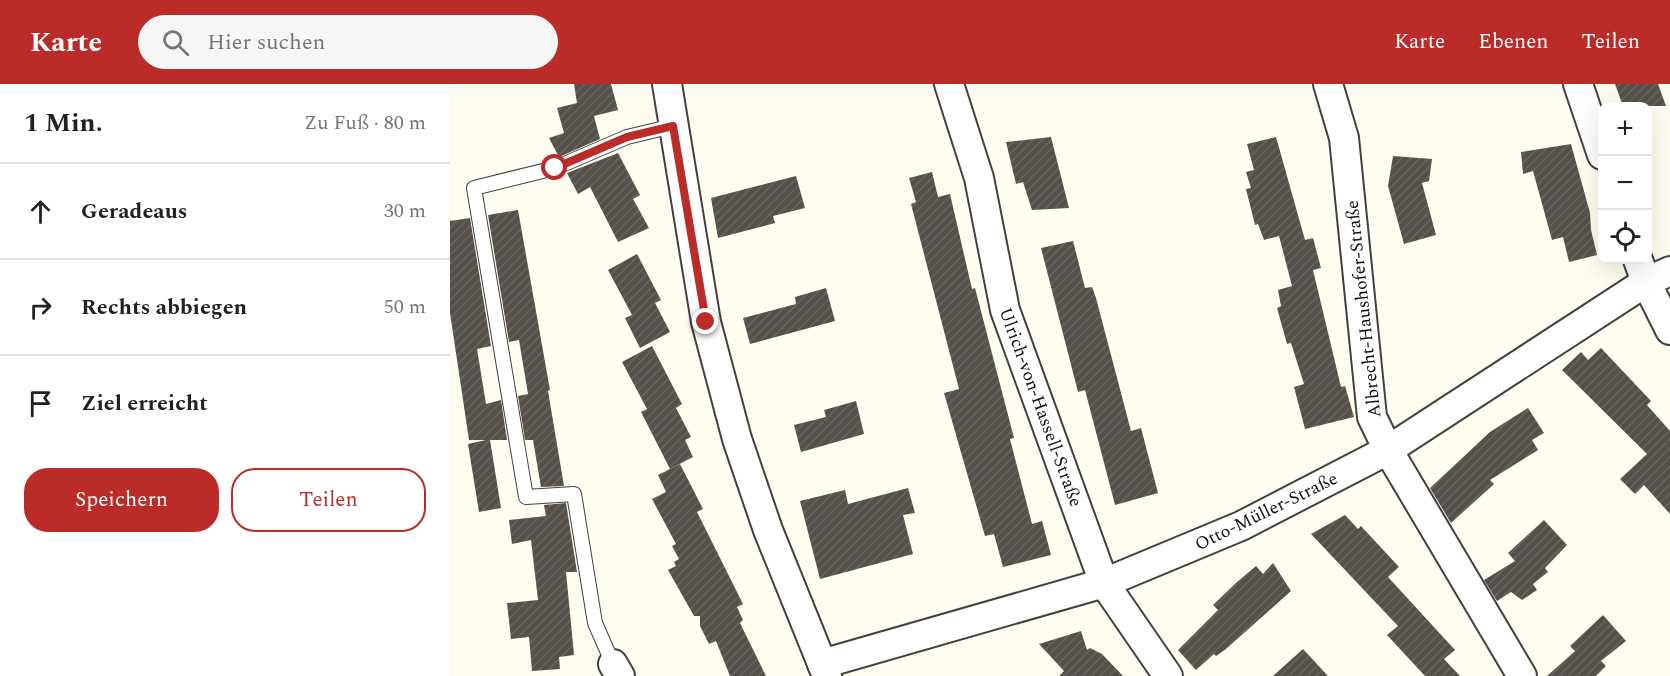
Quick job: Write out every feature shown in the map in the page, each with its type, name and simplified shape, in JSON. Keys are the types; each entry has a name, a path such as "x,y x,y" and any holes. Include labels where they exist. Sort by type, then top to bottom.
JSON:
{"street":[{"path":"667,84 706,322 737,439 768,531 825,670"},
{"name":"Ulrich-von-Hassell-Straße","path":"949,84 979,178 1005,310 1104,583 1168,676"},
{"name":"Albrecht-Haushofer-Straße","path":"1328,84 1344,138 1372,417 1388,450 1522,676"},
{"path":"1578,84 1598,143"},
{"path":"1651,271 1670,330"},
{"name":"Otto-Müller-Straße","path":"825,670 1104,583 1241,526 1388,450 1651,271"}],"lane":[{"path":"617,670 595,623 574,495 526,497 474,188 555,168 627,137 673,126"}],"building":[{"path":"574,84 611,84 618,110 594,116 600,139 559,157 549,138 564,133 557,108 577,103"},
{"path":"1615,84 1658,84 1666,106 1652,106 1652,102 1622,102"},
{"path":"1051,137 1069,208 1032,210 1023,182 1016,184 1006,142"},
{"path":"1276,137 1305,240 1313,238 1321,268 1313,270 1341,387 1345,386 1354,417 1305,429 1294,387 1304,384 1291,343 1287,344 1277,308 1281,306 1278,290 1292,286 1279,236 1264,240 1258,224 1255,225 1246,189 1251,188 1246,172 1254,170 1247,144"},
{"path":"1571,144 1590,213 1591,230 1597,255 1569,262 1563,237 1552,240 1533,171 1523,174 1521,152"},
{"path":"618,153 640,195 633,199 649,228 618,242 590,187 578,194 567,173"},
{"path":"1393,156 1432,159 1429,181 1422,183 1436,235 1404,244 1388,186"},
{"path":"932,172 938,197 950,194 972,289 975,288 1014,438 1010,439 1032,524 1042,521 1051,555 1003,567 994,534 985,536 944,393 959,389 911,204 916,202 909,178"},
{"path":"796,176 805,208 773,216 775,223 718,238 711,198"},
{"path":"518,210 550,390 548,391 564,486 541,487 533,440 525,440 518,396 528,394 519,340 509,342 488,215"},
{"path":"470,218 491,346 477,349 486,404 501,400 507,440 490,440 501,508 479,512 468,444 486,440 469,440 450,313 450,221"},
{"path":"1073,241 1085,288 1092,287 1096,298 1131,431 1141,428 1158,493 1115,505 1085,390 1078,392 1041,248"},
{"path":"637,254 661,300 655,303 670,332 640,348 625,318 632,315 608,270"},
{"path":"826,288 835,321 750,344 743,318 796,304 795,297"},
{"path":"652,346 682,404 676,408 691,437 685,440 693,457 670,469 641,412 647,409 622,362"},
{"path":"1601,348 1651,401 1647,405 1670,431 1670,514 1644,485 1635,494 1620,479 1647,454 1562,370 1581,352 1588,360"},
{"path":"856,401 864,434 801,452 794,425 826,417 824,410"},
{"path":"1528,408 1544,433 1532,440 1538,450 1490,480 1494,484 1451,523 1430,488 1490,432"},
{"path":"680,464 703,509 697,512 743,604 737,607 743,620 740,623 766,676 730,676 716,641 709,644 700,626 700,616 694,616 668,570 676,566 674,562 679,559 672,546 676,544 652,499 666,492 658,475"},
{"path":"908,488 915,513 903,515 913,554 820,579 800,501 845,490 848,504"},
{"path":"566,503 577,572 566,572 574,655 559,657 560,669 532,671 529,637 511,639 507,603 538,600 531,540 512,544 509,520 546,516 544,505"},
{"path":"1345,515 1358,529 1361,526 1399,567 1388,577 1455,650 1444,659 1460,676 1425,676 1387,635 1398,626 1311,534"},
{"path":"1544,520 1567,545 1545,568 1548,572 1533,584 1537,590 1522,600 1511,592 1497,601 1484,580 1515,561 1508,553"},
{"path":"1273,563 1291,591 1226,649 1216,656 1214,654 1196,670 1178,650 1218,610 1213,605 1237,582 1256,566 1263,574"},
{"path":"1603,615 1626,641 1601,661 1606,666 1596,676 1547,676 1575,651 1570,646"},
{"path":"1081,631 1087,650 1090,648 1102,654 1123,676 1059,676 1064,671 1039,644"},
{"path":"1303,649 1328,676 1273,676"}],"route":[{"path":"555,168 627,137 673,126 706,322"}]}
